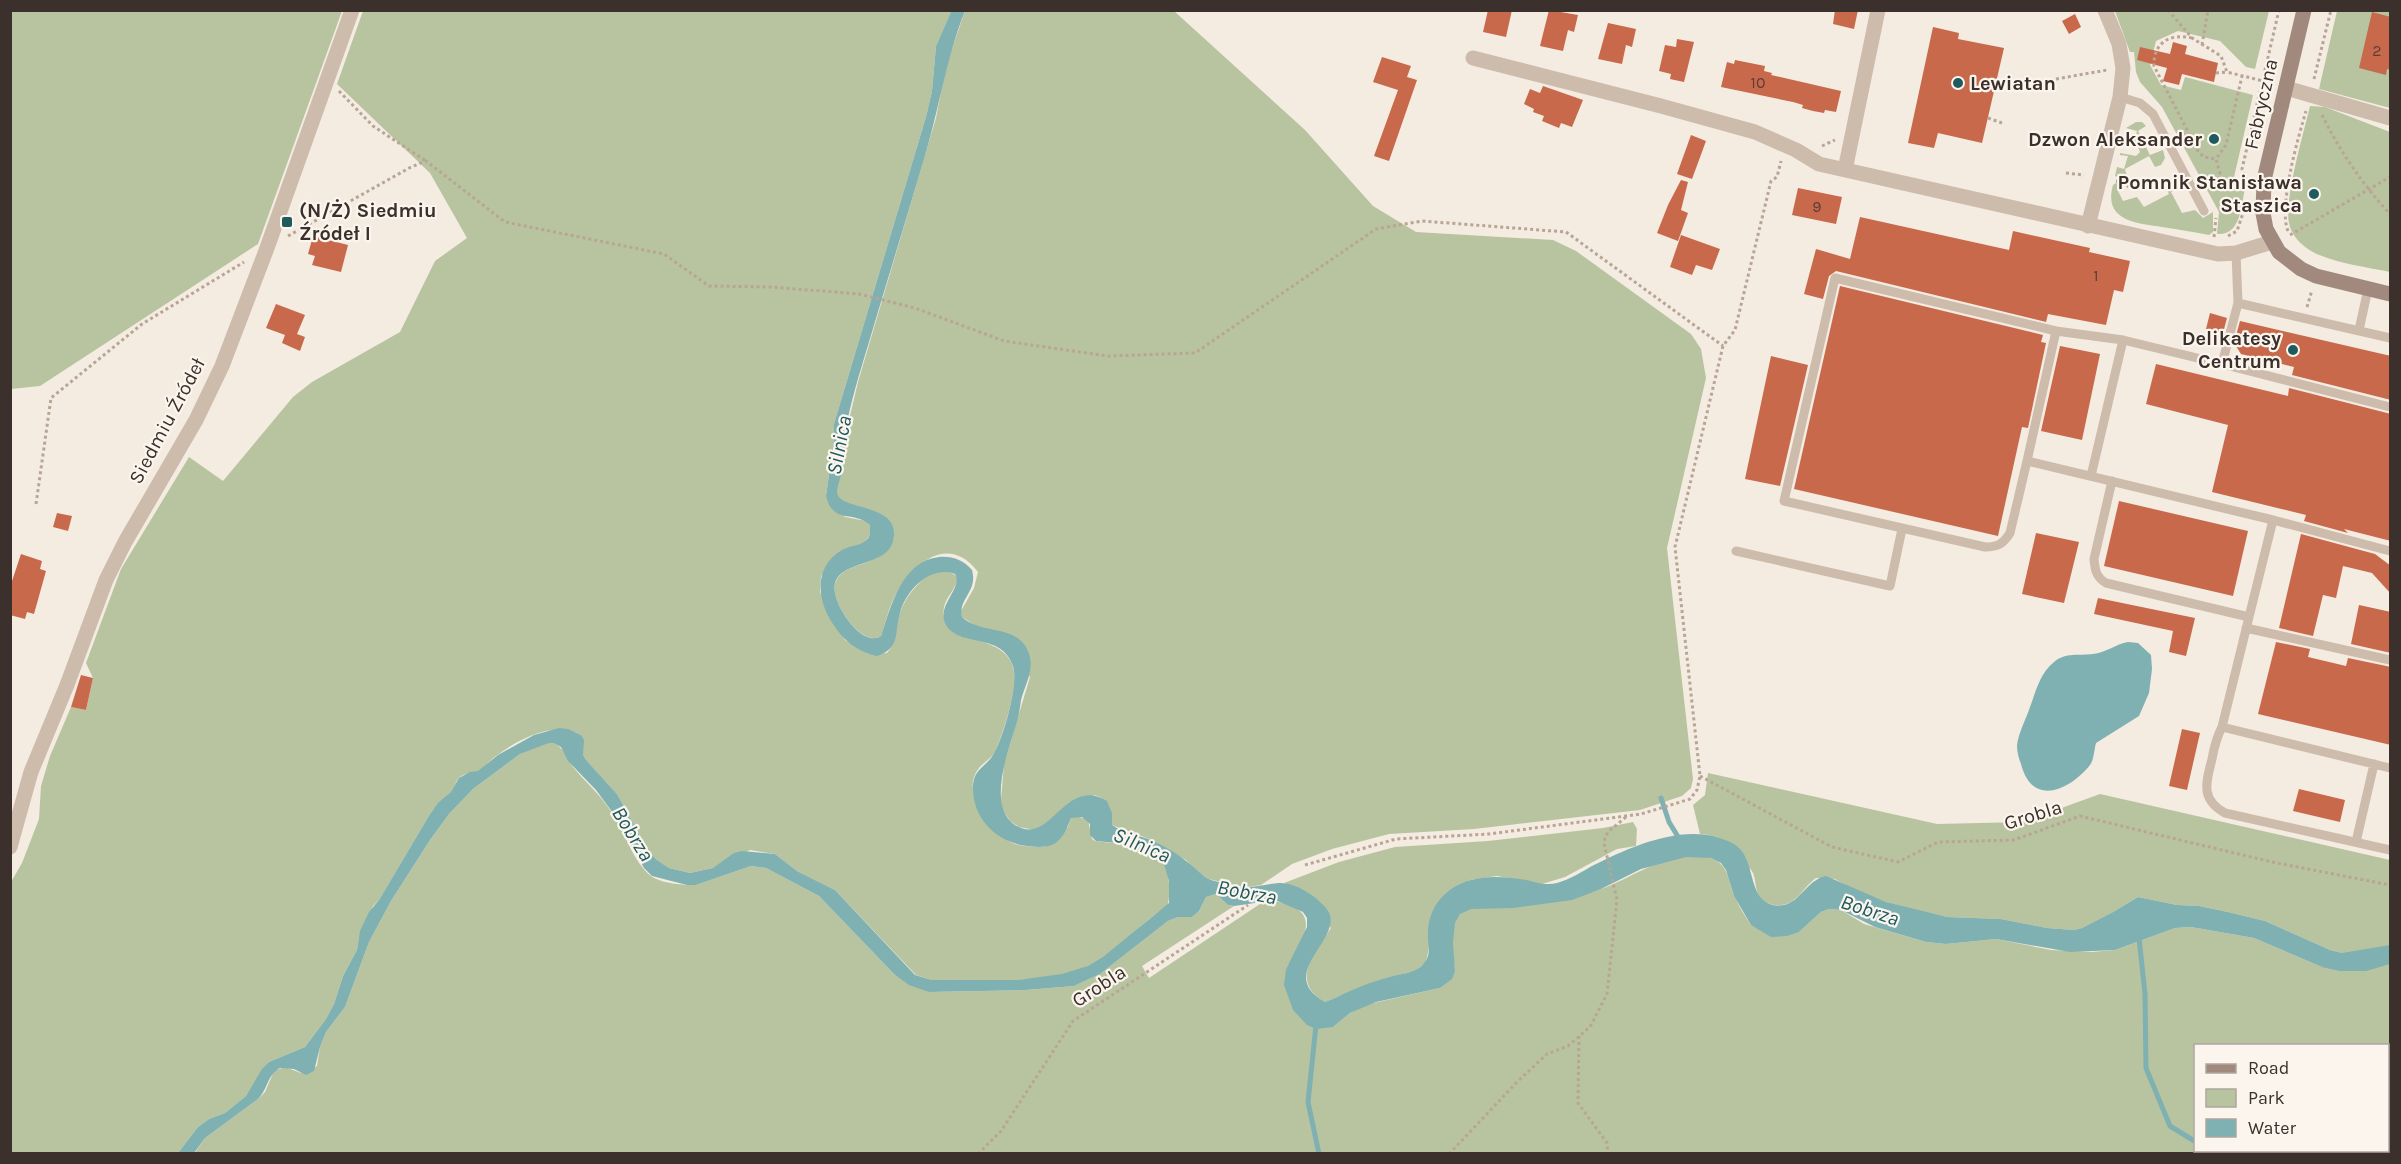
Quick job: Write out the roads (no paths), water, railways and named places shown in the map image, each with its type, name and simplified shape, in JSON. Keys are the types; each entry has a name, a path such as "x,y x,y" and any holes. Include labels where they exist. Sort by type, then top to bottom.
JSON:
{"main road":[{"name":"Fabryczna","path":"2272,242 2266,229 2262,197 2304,10"},
{"path":"2272,242 2288,261 2308,273 2391,294"}],"street":[{"name":"Siedmiu Źródeł","path":"10,847 31,772 67,685 106,580 125,542 196,420 222,366 352,10"},
{"path":"1845,170 1878,10"},
{"path":"2088,226 2120,97 2123,68 2115,31 2105,10"},
{"path":"1473,58 1755,132 1784,144 1819,164 2088,226 2208,252 2236,253 2272,242"},
{"path":"2286,88 2391,117"}],"lane":[{"path":"2120,97 2140,103 2153,114 2204,211"},
{"path":"2222,364 2238,303 2236,253"},
{"path":"2056,331 2010,533 2004,542 1995,547 1985,547 1784,501 1835,278 2056,331 2123,340 2391,407"},
{"path":"2359,330 2368,289"},
{"path":"2238,303 2391,338"},
{"path":"2091,476 2123,340"},
{"path":"2027,461 2391,550"},
{"path":"2112,481 2094,559 2099,579 2106,583 2249,617"},
{"path":"2273,520 2222,727 2217,737 2206,782 2208,795 2217,809 2225,813 2391,850"},
{"path":"1736,551 1890,586 1902,529"},
{"path":"2246,628 2391,660"},
{"path":"2222,727 2391,768"},
{"path":"2356,842 2374,764"}],"water":[{"path":"952,10 965,11 953,47 924,159 852,399 837,492 839,498 846,502 886,517 892,524 894,534 892,545 877,558 840,575 835,583 835,591 837,601 849,622 865,636 873,638 881,636 894,599 907,576 926,560 939,557 953,558 972,570 972,584 963,605 962,617 978,626 1013,635 1026,647 1031,661 1030,674 1002,776 1002,805 1006,816 1015,825 1028,830 1039,827 1068,803 1080,797 1092,796 1107,801 1112,813 1112,825 1165,847 1211,880 1238,887 1285,883 1305,891 1326,908 1331,919 1329,930 1308,967 1306,979 1311,991 1325,1002 1365,985 1410,972 1422,966 1428,956 1428,926 1434,908 1446,893 1462,883 1492,877 1553,884 1571,878 1634,847 1663,838 1693,834 1715,837 1737,846 1745,856 1760,896 1765,902 1773,905 1789,903 1812,883 1826,876 1886,902 1947,917 2001,919 2047,928 2074,930 2082,928 2138,897 2177,905 2199,906 2265,921 2330,950 2342,953 2390,945 2390,964 2366,971 2340,971 2322,967 2254,938 2191,927 2175,928 2115,950 2070,952 1996,939 1946,944 1926,942 1875,927 1841,910 1829,909 1821,912 1799,932 1787,936 1771,937 1751,925 1734,896 1726,870 1721,863 1711,858 1686,857 1641,869 1601,889 1572,900 1513,908 1471,909 1460,914 1455,923 1453,942 1455,971 1452,979 1440,988 1376,1002 1350,1013 1333,1027 1316,1029 1307,1025 1293,1010 1284,985 1286,969 1307,927 1307,918 1303,912 1275,900 1228,905 1216,894 1206,897 1199,911 1192,917 1178,917 1168,921 1100,974 1074,986 1026,990 929,992 909,985 894,974 819,896 766,868 751,866 696,885 687,885 652,876 644,868 613,813 596,790 568,761 561,747 553,743 520,754 473,789 449,814 430,840 391,901 369,942 345,1007 326,1032 314,1071 306,1075 294,1069 280,1068 272,1074 258,1099 205,1138 194,1153 178,1153 198,1127 209,1119 225,1113 246,1096 262,1069 269,1062 305,1047 326,1019 334,1004 343,976 357,950 360,931 369,912 379,900 430,814 438,803 451,792 459,778 470,772 478,771 498,755 534,735 559,728 581,735 584,740 583,755 617,794 649,852 657,860 669,868 690,873 713,868 734,853 742,851 775,854 797,871 835,890 915,975 932,980 1018,980 1062,974 1088,966 1103,957 1169,903 1169,881 1163,861 1128,844 1096,841 1090,835 1090,824 1082,817 1071,818 1065,832 1057,842 1040,847 1016,844 1006,840 989,828 982,819 974,800 975,777 993,755 1001,737 1012,698 1014,674 1008,655 1000,648 961,636 952,632 946,625 944,611 956,585 955,574 937,573 929,576 914,588 903,604 893,644 885,653 877,656 863,652 841,635 828,615 821,595 822,575 826,565 842,550 861,543 870,535 870,525 857,518 834,511 826,496 834,424 926,117 932,91 936,46"},
{"path":"2128,642 2138,643 2151,655 2149,693 2139,716 2096,743 2091,763 2072,782 2052,790 2042,790 2033,786 2026,777 2017,746 2020,732 2045,671 2063,657 2097,653"}],"waterway":[{"path":"1661,798 1669,822 1680,840"},
{"path":"2139,938 2145,994 2146,1068 2170,1126 2194,1141"},
{"path":"1316,1025 1308,1102 1319,1154"}],"place":[{"name":"Lewiatan","path":"1958,83"},
{"name":"Dzwon Aleksander","path":"2214,139"},
{"name":"Pomnik Stanisława Staszica","path":"2314,194"},
{"name":"(N/Ż) Siedmiu Źródeł I","path":"287,222"},
{"name":"Delikatesy Centrum","path":"2293,350"}],"water label":[{"name":"Silnica","path":"839,445"},
{"name":"Bobrza","path":"633,834"},
{"name":"Silnica","path":"1142,845"},
{"name":"Bobrza","path":"1247,892"},
{"name":"Bobrza","path":"1870,910"}]}
